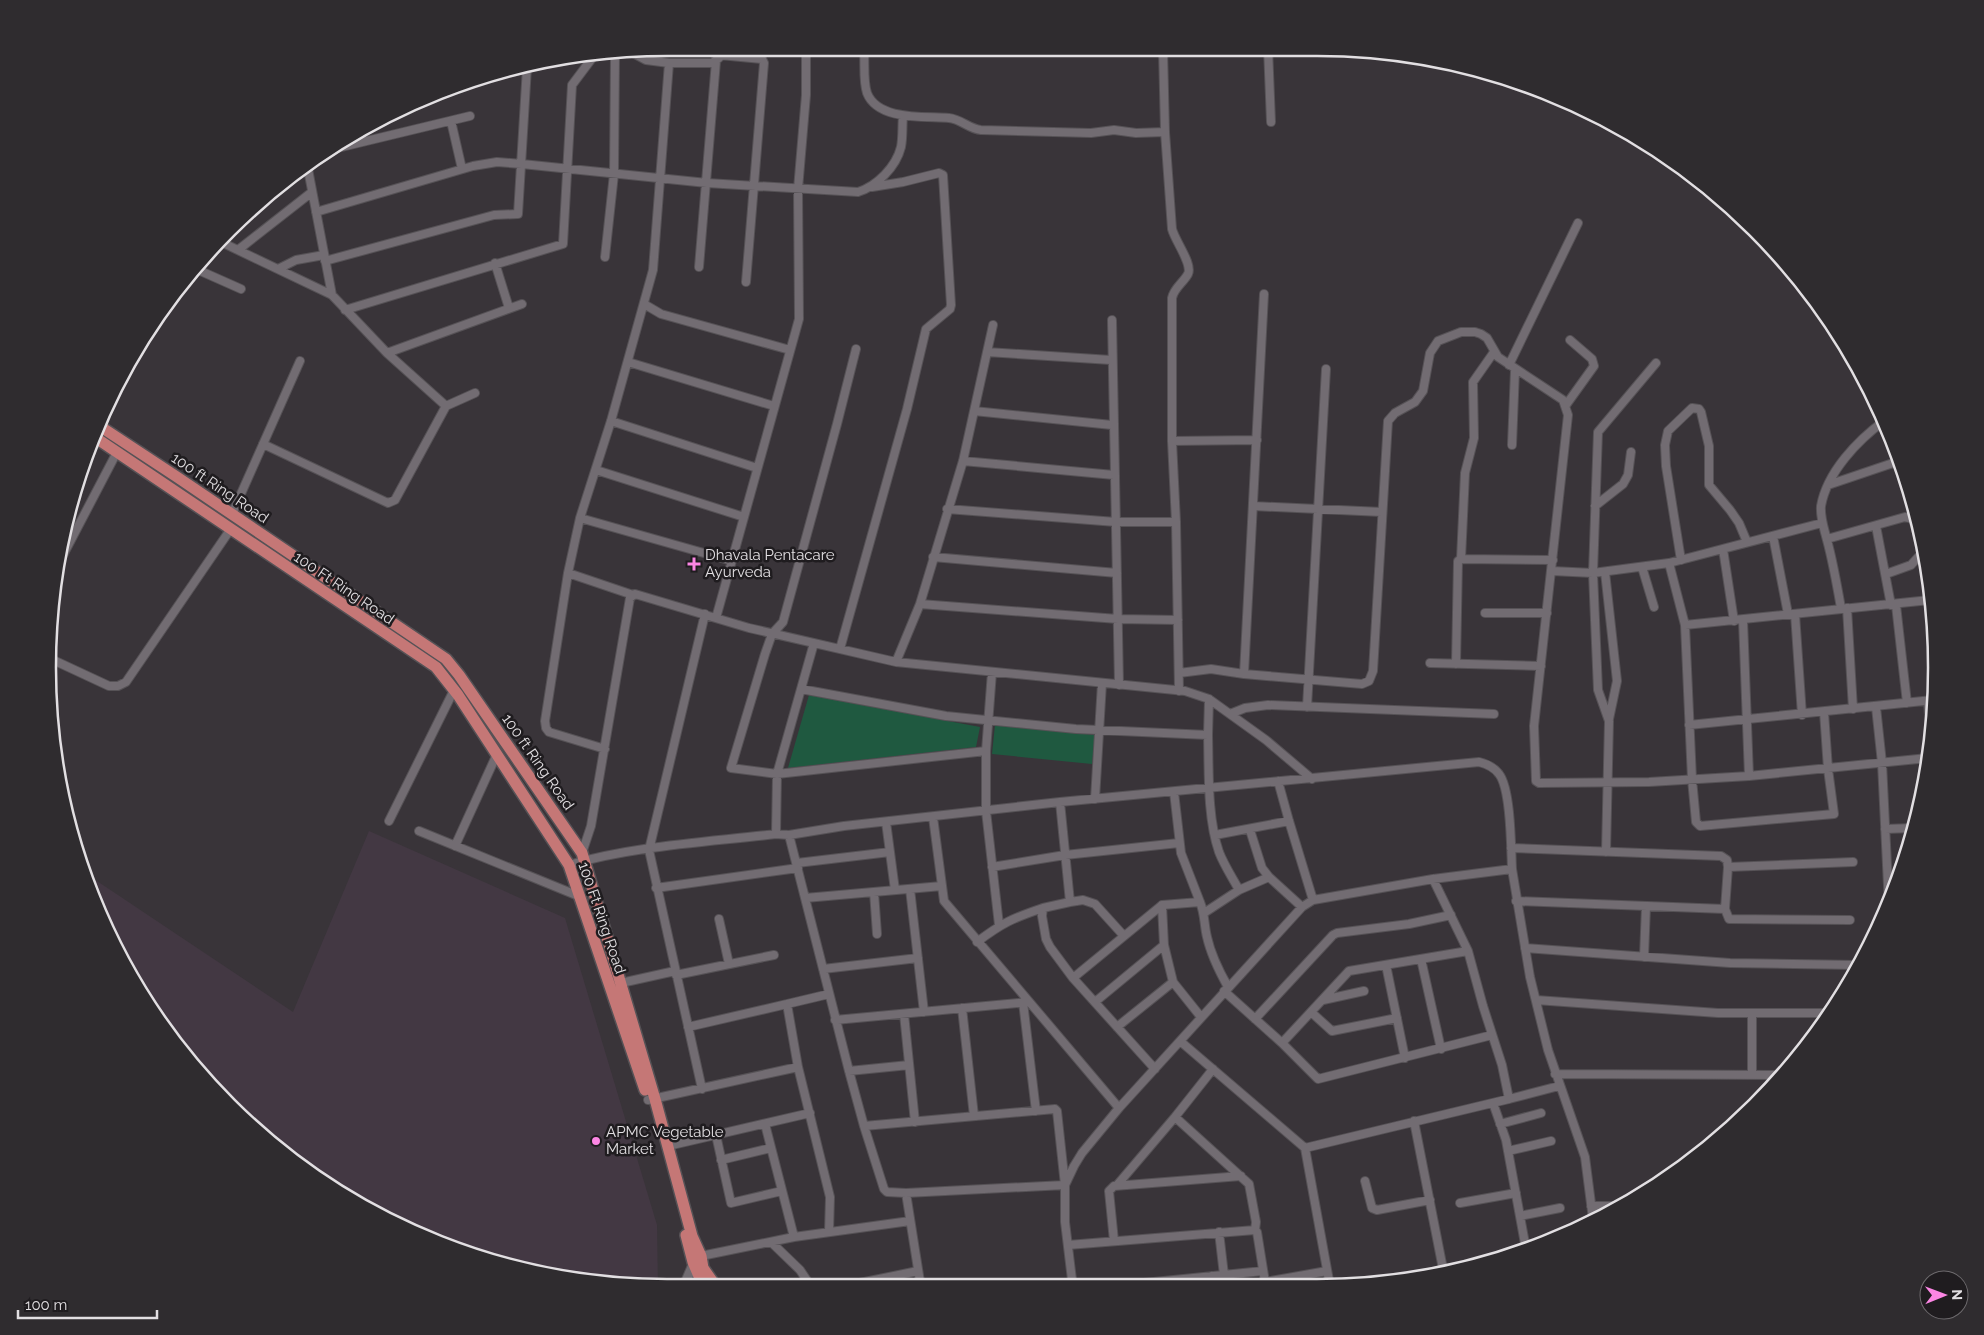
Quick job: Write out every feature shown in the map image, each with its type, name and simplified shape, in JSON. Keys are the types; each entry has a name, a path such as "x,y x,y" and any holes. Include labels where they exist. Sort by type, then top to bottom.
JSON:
{"main road":[{"name":"100 ft Ring Road","path":"105,430 446,659 459,675 583,857 622,983 652,1100 668,1146 697,1259 711,1279"},
{"name":"100 Ft Ring Road","path":"100,441 436,667 454,690 569,865 652,1100 702,1279"}],"street":[{"path":"642,57 646,60 669,63 719,56 762,59 764,63 746,282"},
{"path":"699,267 719,56"},
{"path":"716,618 799,318 798,189 806,94 806,56"},
{"path":"864,56 867,93 871,100 884,110 903,116 954,119 981,130 1091,133 1114,130 1136,133 1165,132"},
{"path":"1163,56 1165,132 1172,229 1189,269 1188,274 1172,294 1172,441 1176,522 1178,691"},
{"path":"1268,56 1271,122"},
{"path":"605,257 614,174 615,59"},
{"path":"345,310 563,244 572,85 590,61"},
{"path":"605,749 549,732 545,725 568,573 580,518 611,421 655,259 669,63"},
{"path":"278,270 296,260 325,258 494,215 518,214 527,73"},
{"path":"352,144 470,116"},
{"path":"872,187 898,157 901,147 903,116"},
{"path":"451,120 462,169"},
{"path":"316,212 462,169 497,162 660,179 851,193 939,173 943,175 951,305 950,309 926,329 907,409 840,649"},
{"path":"309,173 332,295"},
{"path":"238,250 312,192"},
{"path":"1512,445 1512,367 1578,223"},
{"path":"226,244 332,295 387,353 446,406"},
{"path":"496,263 509,308"},
{"path":"202,272 241,290"},
{"path":"1244,674 1264,294"},
{"path":"387,353 522,304"},
{"path":"644,304 661,314 790,350"},
{"path":"1112,320 1112,425 1119,685"},
{"path":"896,662 920,604 947,509 963,461 994,325"},
{"path":"1178,673 1211,669 1309,680 1362,684 1369,681 1372,677 1388,421 1395,413 1415,402 1423,391 1430,353 1438,341 1450,336 1475,332 1487,338 1494,352 1512,367 1563,400 1568,415 1534,726 1536,781 1539,783 1649,782 1749,776 1921,759"},
{"path":"1566,405 1594,366 1592,359 1570,340"},
{"path":"856,349 783,622 772,634 732,768 777,774 986,751"},
{"path":"987,352 1112,360"},
{"path":"1456,664 1458,565 1461,560 1465,473 1474,438 1473,382 1494,352"},
{"path":"232,514 300,361"},
{"path":"628,362 774,406"},
{"path":"1609,721 1598,690 1593,573 1598,432 1656,363"},
{"path":"1307,707 1326,369"},
{"path":"263,444 388,503 395,500 446,406 474,394"},
{"path":"1681,560 1666,466 1666,445 1668,431 1692,408 1699,409 1701,412 1705,429 1710,456 1709,485 1739,523 1748,542"},
{"path":"974,411 1112,425"},
{"path":"611,421 757,468"},
{"path":"1853,709 1844,608 1822,523 1821,506 1828,485 1844,459 1865,435 1877,426"},
{"path":"1172,441 1257,440"},
{"path":"69,545 117,452"},
{"path":"1595,506 1623,484 1628,475 1631,452"},
{"path":"963,461 1114,475"},
{"path":"1828,485 1892,463"},
{"path":"596,470 744,517"},
{"path":"1253,506 1382,512"},
{"path":"947,509 1116,522 1176,522"},
{"path":"1827,539 1905,517 1909,518"},
{"path":"580,518 732,561"},
{"path":"1552,571 1593,573 1669,563 1822,523"},
{"path":"1876,526 1893,605 1907,703"},
{"path":"56,661 109,686 118,686 126,682 230,530"},
{"path":"1773,536 1791,614 1802,715"},
{"path":"1723,549 1734,621"},
{"path":"934,557 1117,573"},
{"path":"1886,574 1904,569 1918,559"},
{"path":"1461,560 1553,560"},
{"path":"1669,563 1685,625 1692,779 1696,822 1700,826 1834,814 1828,769 1824,712"},
{"path":"1642,567 1654,607"},
{"path":"1605,572 1617,682 1609,721 1606,852"},
{"path":"568,573 633,595 637,594 772,634 896,662 1178,691 1209,699 1266,740 1312,779"},
{"path":"583,857 591,826 605,749 630,598 633,595"},
{"path":"1685,625 1924,601"},
{"path":"920,604 1118,619 1178,620"},
{"path":"1485,613 1547,613"},
{"path":"702,1089 649,850 704,614"},
{"path":"1743,620 1749,776"},
{"path":"776,834 777,774 814,643"},
{"path":"1430,663 1541,666"},
{"path":"992,672 986,751 986,811 999,925"},
{"path":"1095,799 1102,683"},
{"path":"801,689 946,716 988,721 1099,730 1208,735"},
{"path":"389,822 454,690"},
{"path":"1209,699 1209,788 1215,835 1220,854 1239,890"},
{"path":"1689,725 1926,701"},
{"path":"1230,714 1259,706 1494,714"},
{"path":"1876,707 1882,763 1885,829 1891,875"},
{"path":"455,846 497,754"},
{"path":"569,865 583,857 776,834 789,835 1060,802 1479,762 1488,764 1499,773 1504,783 1516,901 1525,948 1548,1050 1584,1157 1592,1213"},
{"path":"1278,781 1288,821 1313,900"},
{"path":"1174,792 1181,852 1204,912 1207,936 1214,961 1226,989 1318,1079 1492,1035"},
{"path":"1060,802 1070,902"},
{"path":"933,816 944,901 1026,1002 1119,1108"},
{"path":"1215,835 1250,830 1288,821"},
{"path":"886,822 895,890"},
{"path":"1885,829 1906,828"},
{"path":"1250,830 1262,868 1269,877 1302,907"},
{"path":"419,831 581,897"},
{"path":"789,835 849,1071 884,1190 887,1192 906,1193 1065,1185"},
{"path":"992,867 1065,855 1179,843"},
{"path":"1510,848 1721,856 1727,860 1724,909 1730,919 1850,920"},
{"path":"656,888 890,852"},
{"path":"1728,867 1853,862"},
{"path":"1065,1185 1082,1153 1119,1108 1302,907 1313,900 1433,879 1512,869"},
{"path":"1204,912 1239,890 1269,877"},
{"path":"1433,879 1468,951 1502,1065 1509,1099"},
{"path":"805,898 942,886"},
{"path":"910,889 924,1012"},
{"path":"874,892 877,934"},
{"path":"977,942 999,925 1012,918 1043,908 1083,900 1095,904 1124,936"},
{"path":"1516,901 1724,909"},
{"path":"1073,978 1162,905 1200,902"},
{"path":"1162,905 1164,945 1173,982 1201,1017"},
{"path":"1644,957 1646,906"},
{"path":"1043,908 1042,916 1046,939 1050,947 1073,978 1155,1068"},
{"path":"1255,1019 1333,935 1409,924 1451,915"},
{"path":"719,919 729,964"},
{"path":"1095,1002 1164,945"},
{"path":"1525,948 1730,963 1850,965"},
{"path":"1282,1043 1349,971 1468,951"},
{"path":"622,983 774,955"},
{"path":"823,969 918,958"},
{"path":"1421,959 1441,1049"},
{"path":"1386,965 1405,1058"},
{"path":"1118,1027 1173,982"},
{"path":"1322,1000 1364,992"},
{"path":"688,1027 829,994"},
{"path":"1536,1000 1718,1013 1821,1013"},
{"path":"836,1020 1026,1002"},
{"path":"1026,1002 1036,1111"},
{"path":"788,1004 798,1067 830,1197 829,1232"},
{"path":"962,1008 974,1116"},
{"path":"1311,1012 1332,1032 1397,1018"},
{"path":"904,1014 915,1122"},
{"path":"1752,1014 1752,1075"},
{"path":"1180,1040 1305,1148 1328,1278"},
{"path":"849,1071 909,1065"},
{"path":"652,1100 798,1067"},
{"path":"1114,1241 1109,1191 1118,1184 1213,1069"},
{"path":"1555,1074 1772,1075"},
{"path":"1305,1148 1493,1104 1559,1086"},
{"path":"1493,1104 1506,1140 1525,1242"},
{"path":"864,1126 1055,1109 1057,1111 1065,1185 1072,1279"},
{"path":"668,1146 810,1113"},
{"path":"1500,1124 1541,1113"},
{"path":"1175,1117 1251,1187 1256,1222 1255,1230 1257,1232 1265,1279"},
{"path":"1414,1122 1443,1265"},
{"path":"766,1124 794,1237"},
{"path":"716,1135 731,1203 782,1191"},
{"path":"1508,1151 1551,1141"},
{"path":"721,1160 771,1148"},
{"path":"1118,1184 1241,1176"},
{"path":"1366,1181 1372,1208 1377,1210 1430,1200"},
{"path":"906,1193 919,1279"},
{"path":"1460,1203 1516,1193"},
{"path":"1591,1206 1605,1206"},
{"path":"1520,1216 1560,1208"},
{"path":"687,1279 697,1259 794,1237 910,1220"},
{"path":"1068,1245 1255,1230"},
{"path":"1219,1232 1224,1275"},
{"path":"771,1242 800,1270 806,1279"},
{"path":"879,1279 918,1271"},
{"path":"1197,1279 1263,1271"},
{"path":"1292,1279 1327,1271"}],"shaded area":[{"path":"369,831 565,918 657,1225 658,1278 588,1274 509,1258 471,1246 397,1216 328,1176 264,1127 235,1100 183,1040 159,1007 138,973 119,938 95,880 293,1012"}],"green space":[{"path":"809,695 980,727 976,747 788,768"},
{"path":"995,725 1095,735 1092,764 992,754"}],"place":[{"name":"Dhavala Pentacare Ayurveda","path":"694,564"},
{"name":"APMC Vegetable Market","path":"596,1141"}]}
